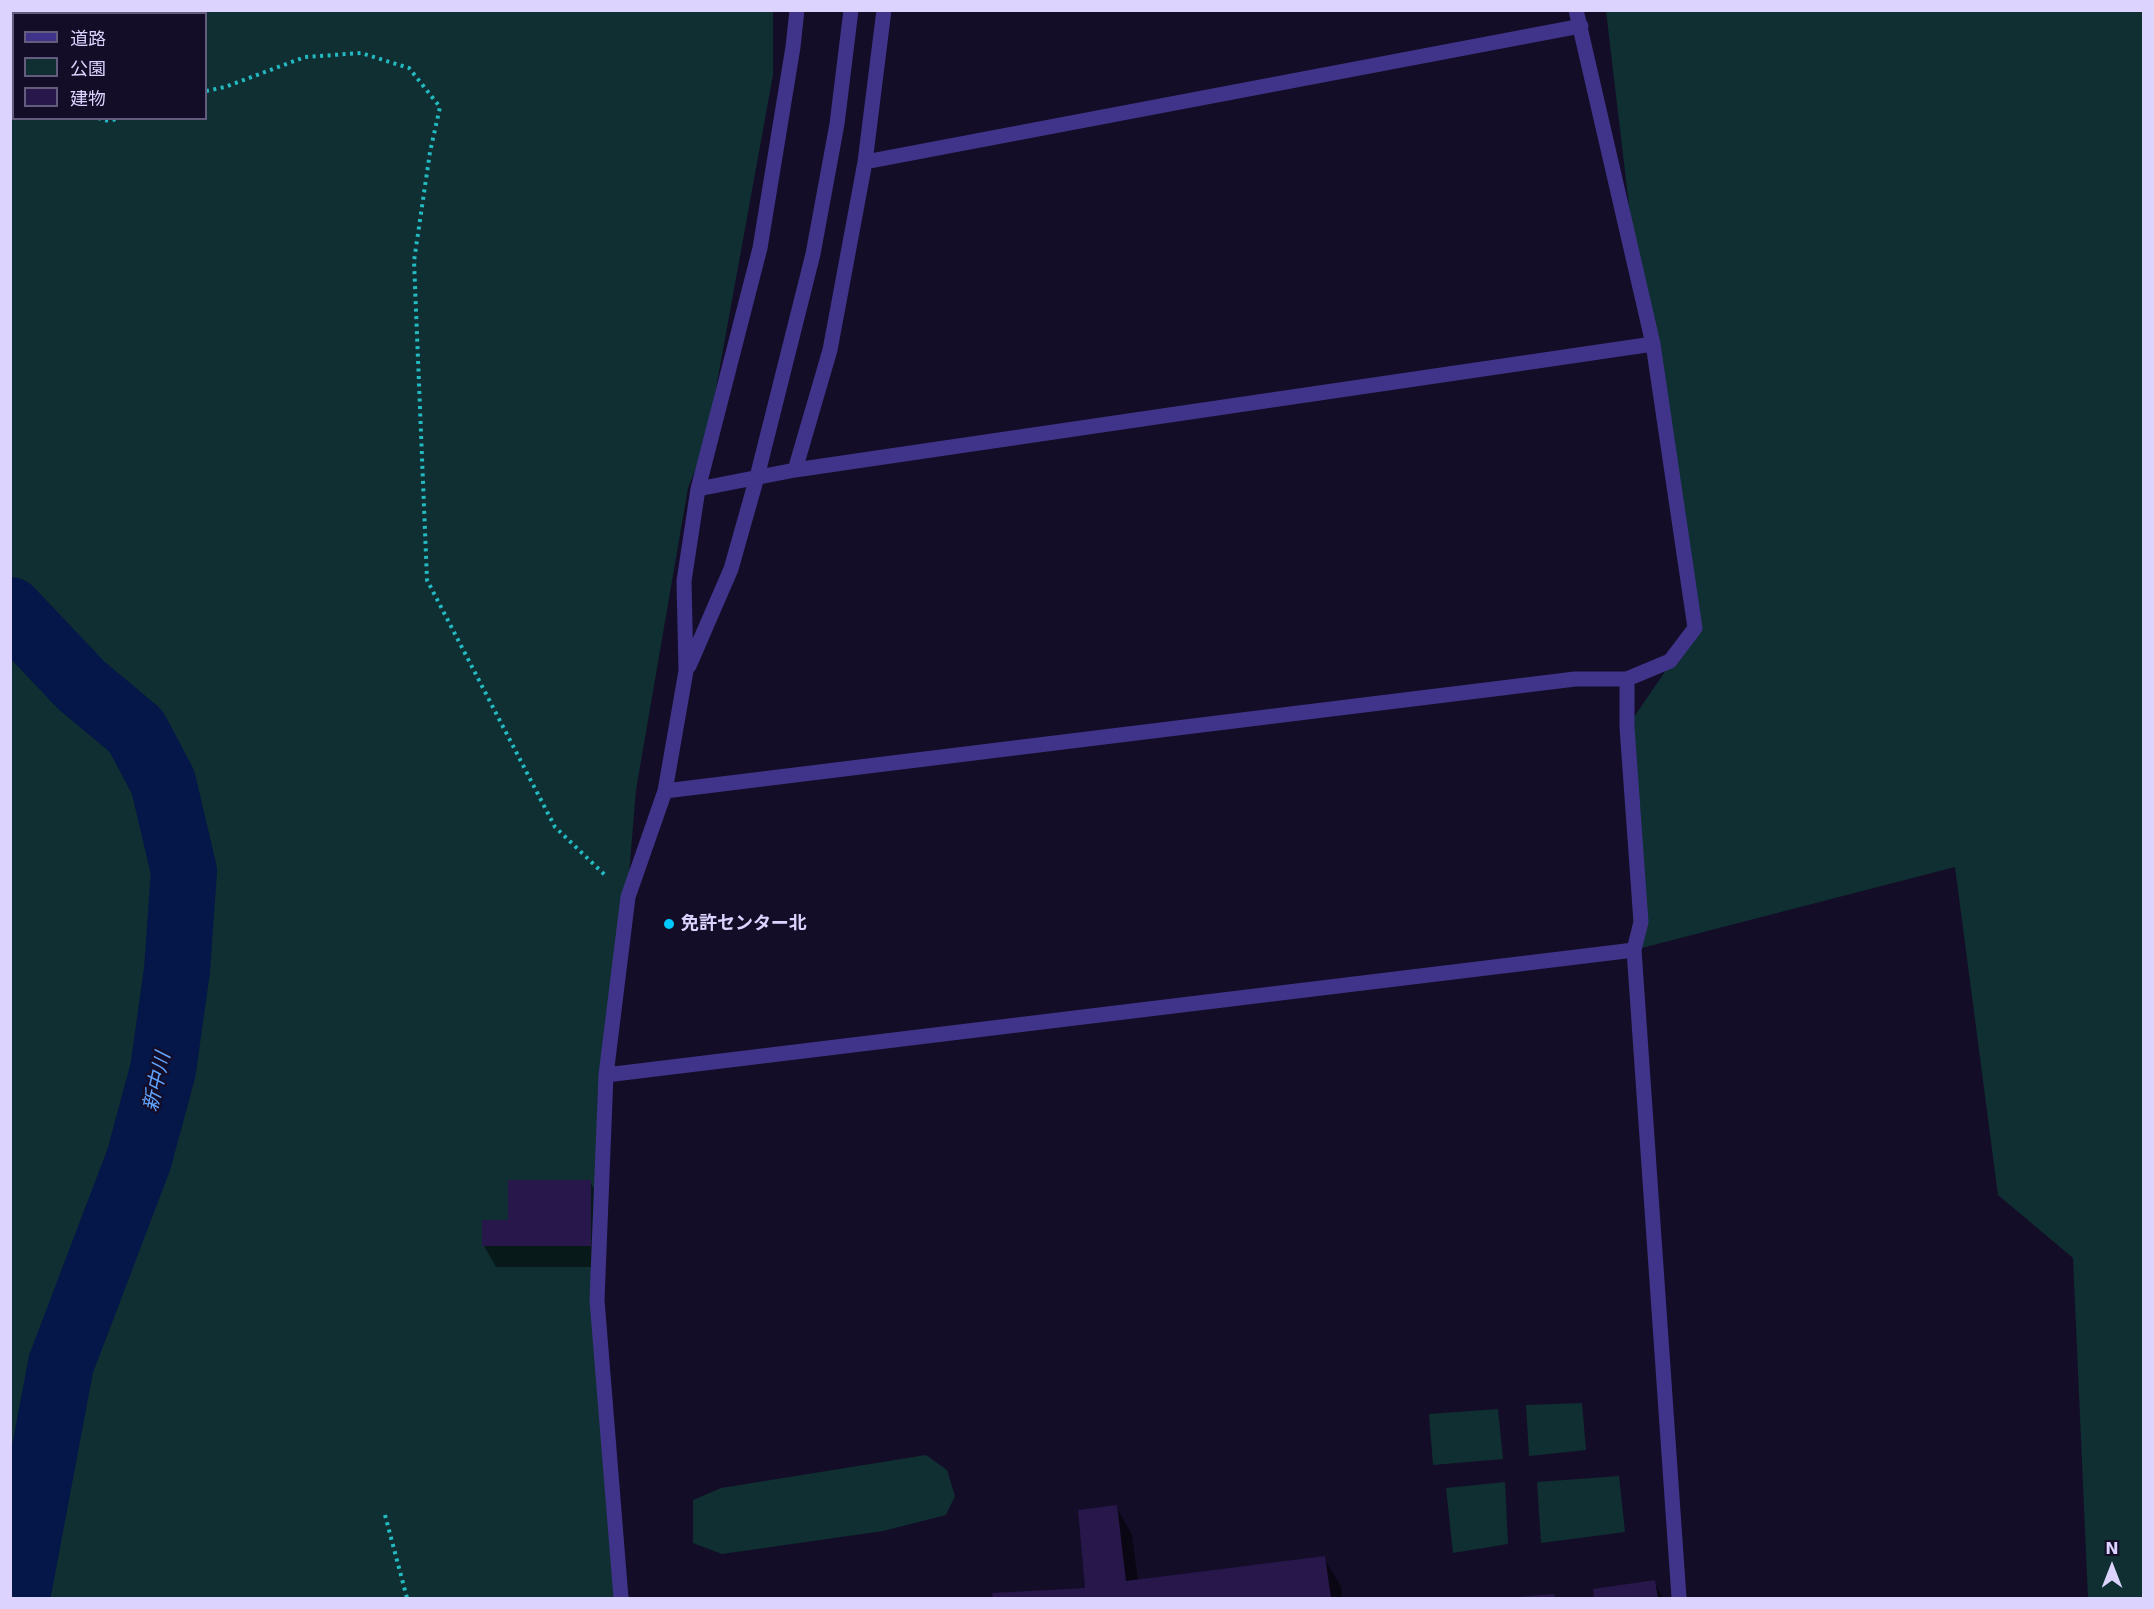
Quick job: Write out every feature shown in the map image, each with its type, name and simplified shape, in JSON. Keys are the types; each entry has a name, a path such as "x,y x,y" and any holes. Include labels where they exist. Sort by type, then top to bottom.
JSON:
{"street":[{"path":"621,1599 597,1300 606,1075 628,897 665,791 686,672 684,581 698,489 760,248 797,10"},
{"path":"686,672 731,569 757,477 813,254 837,124 850,10"},
{"path":"795,470 830,350 865,162 884,10"},
{"path":"665,791 1575,679 1627,679 1670,661 1695,628 1653,344 1576,10"},
{"path":"865,162 1581,26"},
{"path":"698,489 795,470 1653,344"},
{"path":"1627,679 1627,728 1641,922 1634,950 1679,1599"},
{"path":"606,1075 1634,950"}],"path":[{"path":"207,91 225,87 305,57 361,53 409,68 440,107 430,152 414,261 427,580 555,827 628,897"},
{"path":"385,1515 407,1599"}],"green space":[{"path":"11,11 773,11 773,75 706,443 688,488 636,790 599,1236 622,1598 11,1598"},
{"path":"1606,11 2143,11 2143,1598 2088,1598 2073,1258 1998,1195 1955,867 1634,950 1627,727 1695,628 1637,273"},
{"path":"1582,1403 1586,1450 1529,1456 1526,1405"},
{"path":"1498,1409 1503,1459 1433,1465 1429,1414"},
{"path":"926,1455 947,1470 955,1496 946,1515 883,1531 722,1554 693,1543 693,1500 721,1488"},
{"path":"1619,1476 1625,1532 1541,1543 1537,1482"},
{"path":"1505,1482 1508,1544 1453,1553 1446,1488"}],"building":[{"path":"508,1180 591,1180 591,1246 482,1246 482,1220 508,1220"},
{"path":"1117,1505 1126,1581 1325,1556 1331,1598 993,1598 992,1593 1085,1588 1078,1510"},
{"path":"1655,1580 1658,1598 1594,1598 1593,1589"},
{"path":"1554,1594 1555,1598 1518,1598 1518,1597"}],"waterway":[{"name":"新中川","path":"10,610 81,685 136,731 163,782 184,871 177,970 163,1070 139,1159 61,1364 17,1598"}],"place":[{"name":"免許センター北","path":"669,924"}]}
